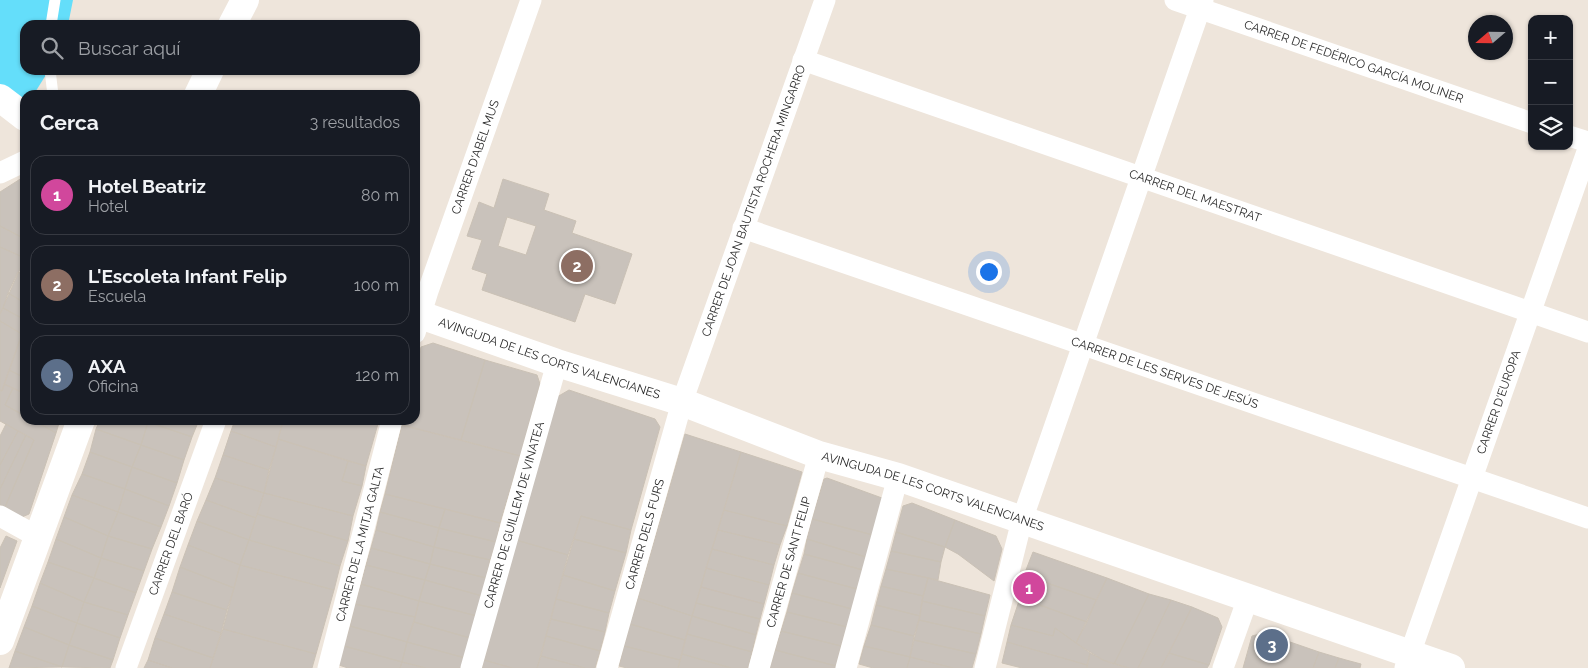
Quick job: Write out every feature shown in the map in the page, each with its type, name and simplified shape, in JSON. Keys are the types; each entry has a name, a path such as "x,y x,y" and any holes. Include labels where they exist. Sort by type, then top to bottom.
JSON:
{"street":[{"path":"235,20 245,0"},
{"name":"CARRER D'ABEL MUS","path":"420,312 531,0"},
{"name":"CARRER DE JOAN BAUTISTA ROCHERA MINGARRO","path":"682,402 824,0"},
{"name":"CARRER DE FEDÉRICO GARCÍA MOLINER","path":"1175,0 1202,4 1528,122"},
{"path":"985,668 1022,520 1202,4"},
{"name":"CARRER DEL MAESTRAT","path":"803,60 1588,332"},
{"path":"1573,137 1588,142"},
{"name":"CARRER D'EUROPA","path":"1407,661 1588,149"},
{"path":"0,173 20,163"},
{"name":"CARRER DE LES SERVES DE JESÚS","path":"743,228 1588,518"},
{"name":"AVINGUDA DE LES CORTS VALENCIANES","path":"420,321 682,402 819,455 898,477 1248,598 1407,661 1451,668"},
{"name":"CARRER DE GUILLEM DE VINATEA","path":"471,668 557,363"},
{"name":"CARRER DELS FURS","path":"607,668 682,402"},
{"path":"0,641 79,425"},
{"name":"CARRER DEL BARÓ","path":"126,668 214,425"},
{"name":"CARRER DE LA MITJA GALTA","path":"328,668 391,425"},
{"name":"CARRER DE SANT FELIP","path":"759,668 819,455"},
{"path":"846,668 898,477"},
{"path":"0,516 38,537"},
{"path":"1223,668 1248,598"}],"lane":[{"path":"52,20 55,0"},
{"path":"51,75 52,90"}],"water":[{"path":"0,0 73,0 69,20 20,20 20,75 46,75 36,90 20,90 20,101 0,88"}],"building":[{"path":"20,179 20,236 0,226 0,192"},
{"path":"503,179 549,194 544,210 576,221 572,233 632,254 615,304 585,294 575,322 482,290 487,274 472,269 482,240 467,236 479,202 494,208","holes":["507,217 536,226 526,255 498,246"]},
{"path":"0,226 20,236 20,256 0,247"},
{"path":"0,247 20,256 20,269 0,314"},
{"path":"18,272 20,273 20,300 8,293"},
{"path":"8,293 20,300 20,317 3,308"},
{"path":"3,308 20,317 20,333 0,321 0,314"},
{"path":"0,321 20,333 20,340 2,391 0,390"},
{"path":"20,340 20,376 9,370"},
{"path":"433,343 485,360 461,440 402,425 420,425 421,347"},
{"path":"485,360 537,375 540,384 520,456 461,440"},
{"path":"9,370 20,376 20,392 4,384"},
{"path":"4,384 13,388 5,405 20,413 20,425 42,425 56,433 29,514 22,517 5,507 34,440 0,421 0,390 2,391"},
{"path":"13,388 20,392 20,413 5,405"},
{"path":"569,390 655,419 660,427 631,530 581,516 568,555 516,540 557,397"},
{"path":"6,424 18,431 0,465 0,436"},
{"path":"42,425 58,425 56,433"},
{"path":"98,425 147,425 141,445 96,429"},
{"path":"147,425 157,425 192,437 184,460 141,445"},
{"path":"157,425 197,425 192,437"},
{"path":"233,425 282,425 276,447 231,431"},
{"path":"282,425 378,425 366,466 278,439"},
{"path":"402,425 520,456 500,523 385,494"},
{"path":"96,429 141,445 132,467 90,452"},
{"path":"18,431 26,435 0,489 0,465"},
{"path":"231,431 276,447 269,470 223,455"},
{"path":"685,434 741,452 692,616 638,598"},
{"path":"26,435 34,440 5,507 0,505 0,489"},
{"path":"278,439 348,461 342,481 362,486 353,516 264,493"},
{"path":"141,445 184,460 177,483 132,467"},
{"path":"90,452 132,467 125,489 82,474"},
{"path":"741,452 802,472 787,526 724,510"},
{"path":"223,455 269,470 264,493 215,478"},
{"path":"348,461 366,466 362,486 342,481"},
{"path":"132,467 177,483 169,506 125,489"},
{"path":"82,474 125,489 118,512 72,495"},
{"path":"215,478 264,493 256,518 206,500"},
{"path":"827,478 882,498 873,535 812,519 824,479"},
{"path":"125,489 169,506 161,527 118,512"},
{"path":"264,493 353,516 348,541 257,514"},
{"path":"385,494 445,509 439,528 380,512"},
{"path":"72,495 118,512 108,536 64,517"},
{"path":"206,500 256,518 249,540 197,521"},
{"path":"912,503 955,520 945,547 896,532 903,506"},
{"path":"445,509 500,523 496,542 439,528"},
{"path":"724,510 787,526 780,545 718,530"},
{"path":"118,512 161,527 152,549 108,536"},
{"path":"380,512 439,528 434,547 376,530"},
{"path":"257,514 348,541 340,566 249,540"},
{"path":"581,516 631,530 626,553 574,539"},
{"path":"64,517 108,536 101,558 56,539"},
{"path":"812,519 873,535 866,557 807,539"},
{"path":"955,520 996,536 1002,549 994,581 958,554 945,547"},
{"path":"197,521 249,540 240,565 188,545"},
{"path":"439,528 496,542 490,560 434,547"},
{"path":"376,530 434,547 430,564 371,548"},
{"path":"718,530 780,545 774,565 712,549"},
{"path":"896,532 945,547 941,562 891,551"},
{"path":"6,536 17,541 0,588 0,548"},
{"path":"108,536 152,549 144,571 101,558"},
{"path":"56,539 101,558 94,578 48,562"},
{"path":"574,539 626,553 615,591 563,575"},
{"path":"807,539 866,557 863,570 804,554"},
{"path":"249,540 340,566 334,590 240,565"},
{"path":"516,540 568,555 537,668 512,668 484,660"},
{"path":"188,545 240,565 234,588 180,567"},
{"path":"434,547 490,560 486,578 430,564"},
{"path":"371,548 430,564 425,580 366,565"},
{"path":"712,549 774,565 769,585 706,568"},
{"path":"891,551 941,562 938,580 886,569"},
{"path":"1033,552 1107,578 1096,600 1024,575"},
{"path":"804,554 863,570 857,589 798,573"},
{"path":"101,558 144,571 136,593 94,578"},
{"path":"48,562 94,578 84,602 40,583"},
{"path":"430,564 486,578 482,596 425,580"},
{"path":"240,565 334,590 316,654 223,629"},
{"path":"366,565 425,580 419,601 361,584"},
{"path":"180,567 234,588 227,610 172,592"},
{"path":"706,568 769,585 764,604 701,587"},
{"path":"886,569 928,578 923,596 881,586"},
{"path":"798,573 857,589 852,609 792,593"},
{"path":"563,575 615,591 609,613 556,599"},
{"path":"1024,575 1096,600 1087,622 1020,598"},
{"path":"94,578 136,593 128,615 84,602"},
{"path":"928,578 990,595 985,616 922,601"},
{"path":"1107,578 1149,594 1114,664 1103,660 1076,643"},
{"path":"425,580 482,596 477,616 419,601"},
{"path":"40,583 84,602 77,623 32,606"},
{"path":"361,584 419,601 415,617 355,604"},
{"path":"881,586 923,596 920,616 876,605"},
{"path":"701,587 764,604 760,619 696,603"},
{"path":"172,592 227,610 221,633 164,614"},
{"path":"792,593 852,609 847,627 787,612"},
{"path":"1149,594 1171,600 1138,668 1114,664"},
{"path":"638,598 692,616 685,640 630,624"},
{"path":"1020,598 1087,622 1076,643 1055,628 1053,636 1011,625"},
{"path":"556,599 609,613 605,632 551,619"},
{"path":"1171,600 1192,607 1161,668 1138,668"},
{"path":"419,601 477,616 470,638 414,622"},
{"path":"922,601 985,616 981,634 919,620"},
{"path":"84,602 128,615 120,638 77,623"},
{"path":"696,603 760,619 756,635 692,616"},
{"path":"355,604 415,617 407,642 350,626"},
{"path":"876,605 920,616 914,636 871,625"},
{"path":"32,606 77,623 69,645 24,627"},
{"path":"1192,607 1218,618 1222,627 1209,665 1169,653"},
{"path":"787,612 847,627 841,646 781,631"},
{"path":"164,614 221,633 213,658 155,638"},
{"path":"692,616 756,635 752,652 687,634"},
{"path":"551,619 605,632 600,651 546,636"},
{"path":"919,620 981,634 976,654 914,640"},
{"path":"414,622 470,638 465,658 407,642"},
{"path":"77,623 120,638 113,660 69,645"},
{"path":"630,624 685,640 680,660 624,646"},
{"path":"871,625 914,636 910,657 864,646"},
{"path":"1011,625 1053,636 1055,628 1090,653 1087,665 1007,642"},
{"path":"350,626 407,642 402,662 344,646"},
{"path":"24,627 69,645 62,667 15,651"},
{"path":"223,629 316,654 312,668 210,668"},
{"path":"781,631 841,646 836,666 775,650"},
{"path":"1264,633 1319,652 1313,668 1243,668 1252,636"},
{"path":"687,634 752,652 748,668 731,668 682,654"},
{"path":"546,636 600,651 595,668 585,668 541,656"},
{"path":"155,638 213,658 210,668 172,668 148,660"},
{"path":"914,640 976,654 972,668 953,668 910,657"},
{"path":"407,642 465,658 462,668 426,668 402,662"},
{"path":"1007,642 1087,665 1087,668 1022,668 1002,663"},
{"path":"69,645 113,660 110,668 62,667"},
{"path":"344,646 402,662 400,668 348,668 339,665"},
{"path":"624,646 680,660 678,668 627,668 619,666"},
{"path":"864,646 910,657 907,668 873,668 859,664"},
{"path":"775,650 836,666 835,668 770,668"},
{"path":"15,651 62,667 9,668"},
{"path":"1319,652 1339,658 1335,668 1313,668"},
{"path":"1090,653 1103,660 1129,668 1087,668"},
{"path":"1169,653 1209,665 1207,668 1161,668"},
{"path":"682,654 731,668 678,668"},
{"path":"541,656 585,668 537,668"},
{"path":"910,657 953,668 907,668"},
{"path":"1339,658 1361,664 1360,668 1335,668"},
{"path":"148,660 172,668 144,668"},
{"path":"484,660 512,668 482,668"},
{"path":"402,662 426,668 400,668"}],"place":[{"name":"L'Escoleta Infant Felip","path":"577,266"},
{"name":"Hotel Beatriz","path":"1029,588"},
{"name":"AXA","path":"1272,645"}]}
